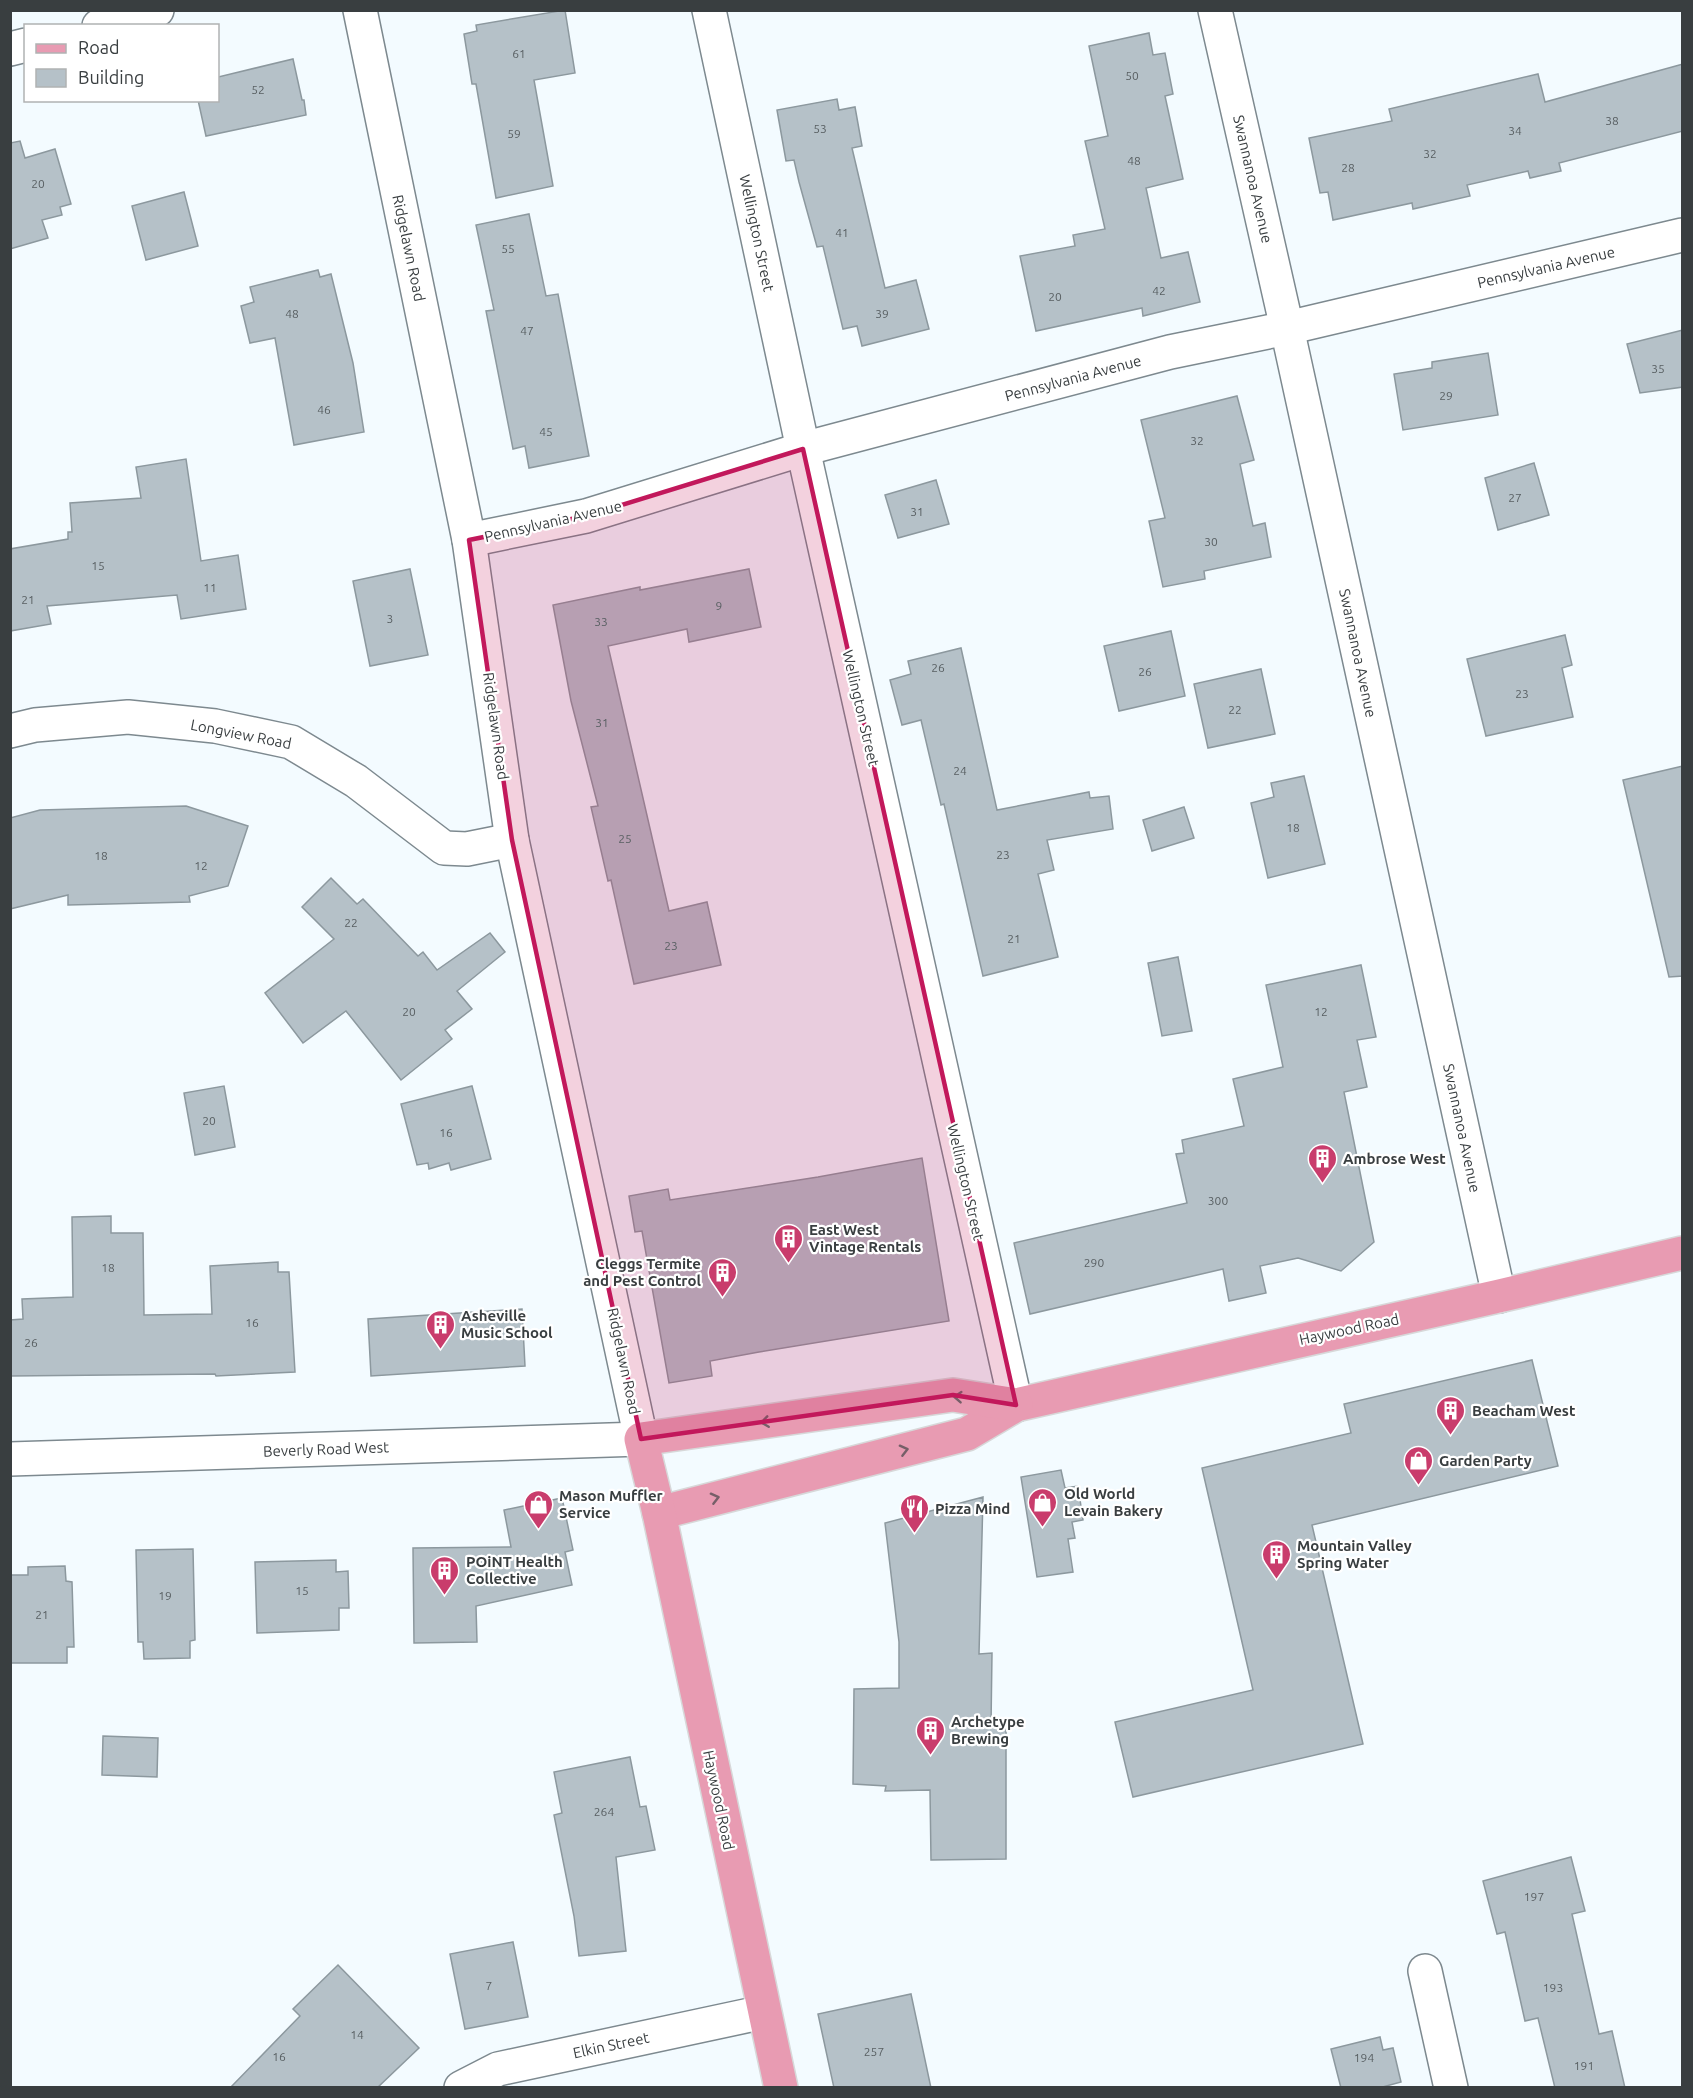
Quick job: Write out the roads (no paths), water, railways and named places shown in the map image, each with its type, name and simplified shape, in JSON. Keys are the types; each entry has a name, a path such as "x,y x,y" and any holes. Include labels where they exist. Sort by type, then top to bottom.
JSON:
{"main road":[{"name":"Haywood Road","path":"659,1513 967,1434 1016,1405 1683,1253"},
{"name":"Haywood Road","path":"781,2088 659,1513 641,1439 953,1395 1016,1405"}],"street":[{"path":"106,24 157,10"},
{"name":"Ridgelawn Road","path":"360,10 470,540 512,840 641,1439"},
{"name":"Wellington Street","path":"709,10 803,449 1016,1405"},
{"name":"Swannanoa Avenue","path":"1215,10 1499,1296"},
{"name":"Pennsylvania Avenue","path":"470,540 586,516 803,449 1170,352 1287,328 1683,235"},
{"name":"Longview Road","path":"10,731 34,725 128,717 215,726 291,742 356,781 444,848 467,849 512,840"},
{"name":"Beverly Road West","path":"10,1459 641,1439"},
{"path":"1425,1971 1451,2088"},
{"name":"Elkin Street","path":"461,2088 498,2069 764,2012"}],"place":[{"name":"Ambrose West","path":"1322,1184"},
{"name":"East West Vintage Rentals","path":"788,1264"},
{"name":"Cleggs Termite and Pest Control","path":"722,1298"},
{"name":"Asheville Music School","path":"440,1350"},
{"name":"Beacham West","path":"1451,1436"},
{"name":"Garden Party","path":"1418,1486"},
{"name":"Old World Levain Bakery","path":"1043,1528"},
{"name":"Mason Muffler Service","path":"538,1530"},
{"name":"Pizza Mind","path":"914,1534"},
{"name":"Mountain Valley Spring Water","path":"1276,1580"},
{"name":"POiNT Health Collective","path":"445,1596"},
{"name":"Archetype Brewing","path":"930,1756"}]}
